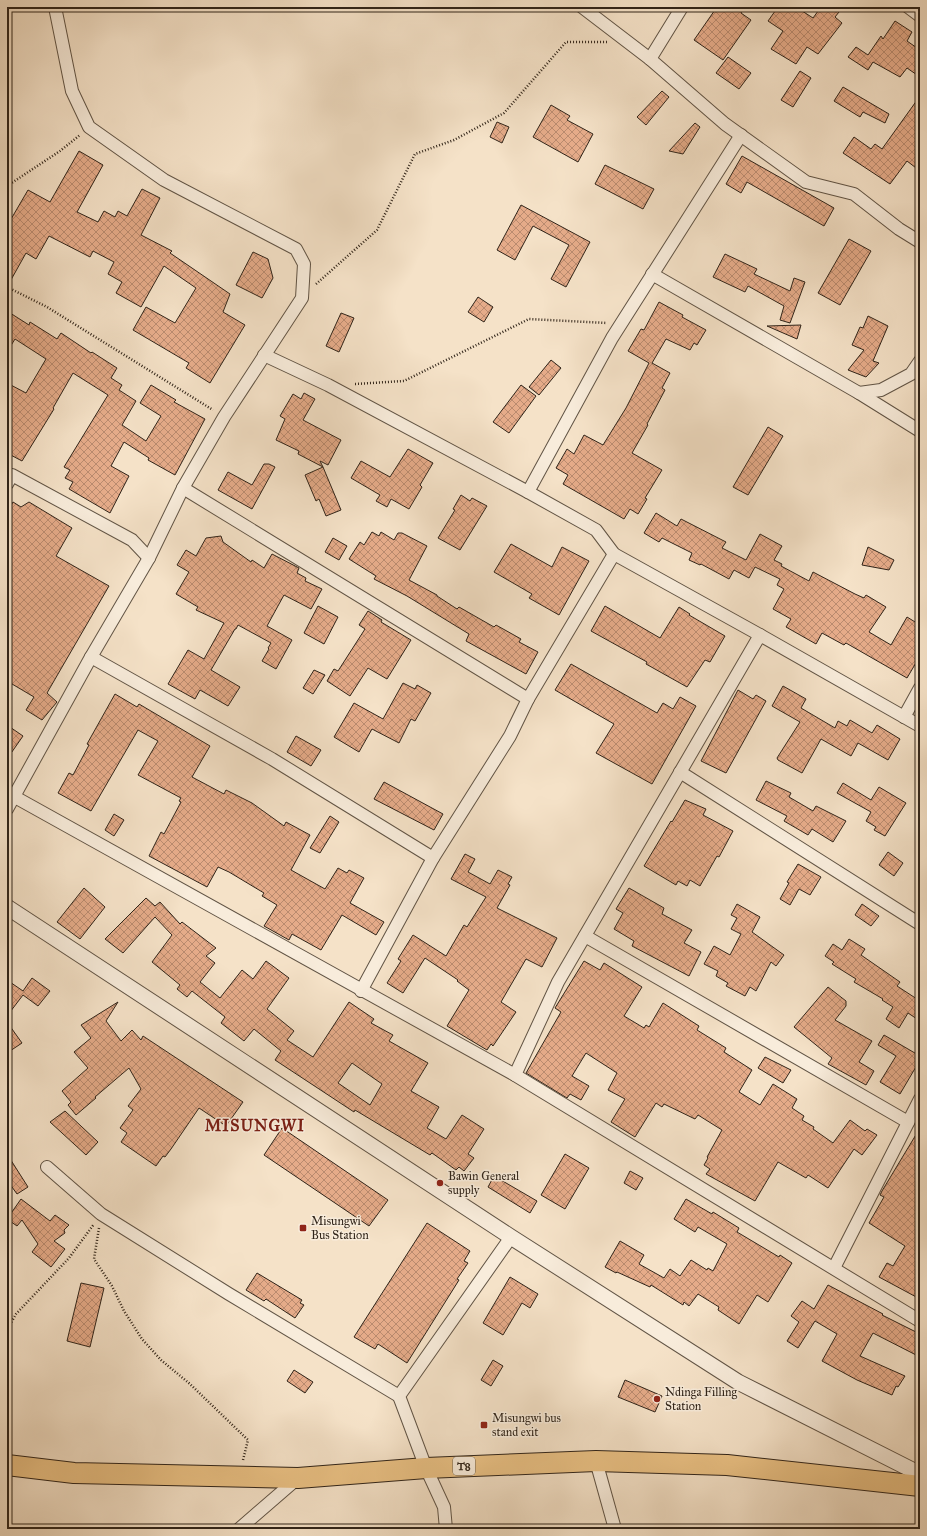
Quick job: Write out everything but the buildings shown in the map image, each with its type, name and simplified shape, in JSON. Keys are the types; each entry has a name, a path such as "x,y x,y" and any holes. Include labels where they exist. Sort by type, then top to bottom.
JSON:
{"highway":[{"name":"T8","path":"7,1465 74,1473 298,1478 426,1468 596,1461 727,1465 920,1486"}],"street":[{"path":"7,809 91,657 149,558 183,488 224,417 302,298 304,264 296,249 164,180 89,127 72,91 55,7"},
{"path":"582,7 650,59 724,124 806,182 854,194 899,229 920,242"},
{"path":"650,59 682,7"},
{"path":"908,7 920,16"},
{"path":"528,492 621,323 741,135"},
{"path":"652,274 859,393 920,431"},
{"path":"264,355 328,385 596,530 614,554 920,726"},
{"path":"859,393 881,390 912,374 920,361"},
{"path":"9,477 132,540 149,558"},
{"path":"183,488 528,699"},
{"path":"361,990 433,858 510,736 528,699 614,554"},
{"path":"514,1075 558,982 760,635"},
{"path":"91,657 272,759 433,858"},
{"path":"904,717 920,688"},
{"path":"680,772 920,924"},
{"path":"13,796 514,1075 920,1321"},
{"path":"7,907 511,1238 738,1382 920,1474"},
{"path":"585,936 908,1122"},
{"path":"834,1268 920,1099"},
{"path":"47,1167 101,1214 228,1294 399,1396 426,1468 444,1507 446,1529"},
{"path":"399,1396 511,1238"},
{"path":"596,1461 615,1529"},
{"path":"239,1529 298,1478"}],"path":[{"path":"302,298 377,230 415,154 454,140 504,113 566,42 629,43"},
{"path":"7,186 60,151 89,127"},
{"path":"7,287 47,307 183,393 224,417"},
{"path":"328,385 404,381 529,319 621,323"},
{"path":"7,1330 16,1314 70,1258 101,1214"},
{"path":"101,1214 94,1259 112,1286 124,1311 142,1339 161,1360 190,1384 248,1440"}],"place":[{"name":"Bawin General supply","path":"440,1183"},
{"name":"Misungwi Bus Station","path":"303,1228"},
{"name":"Ndinga Filling Station","path":"657,1399"},
{"name":"Misungwi bus stand exit","path":"484,1425"}],"district":[{"name":"MISUNGWI","path":"255,1125"}]}
